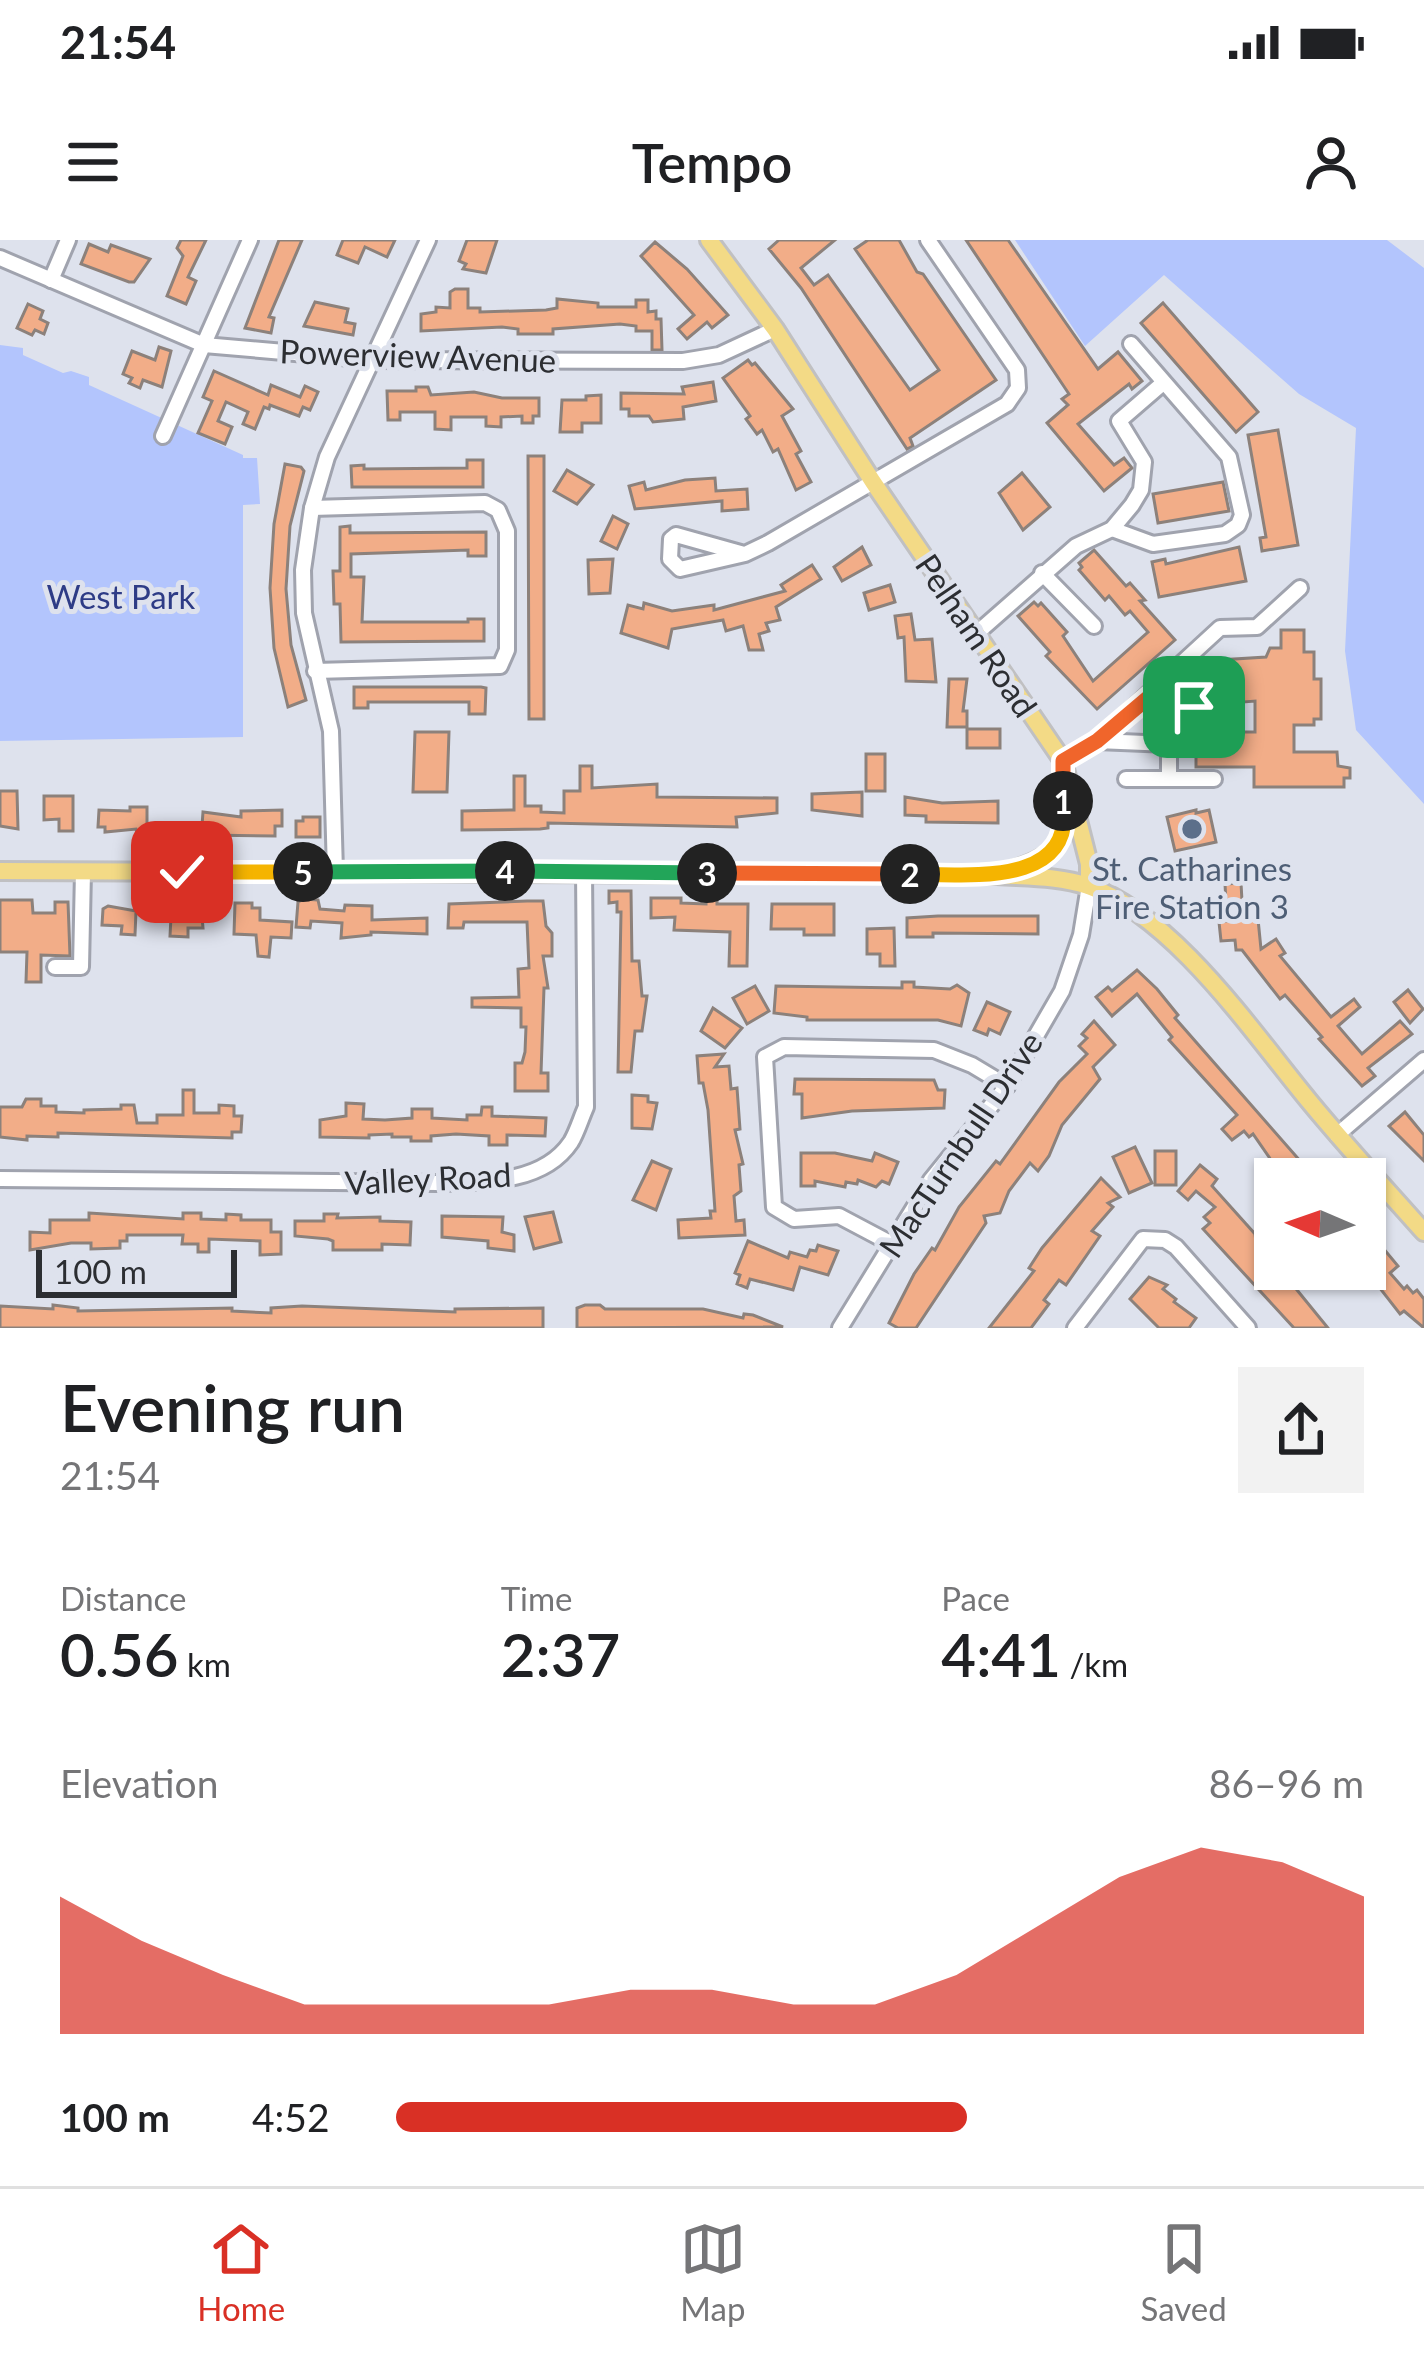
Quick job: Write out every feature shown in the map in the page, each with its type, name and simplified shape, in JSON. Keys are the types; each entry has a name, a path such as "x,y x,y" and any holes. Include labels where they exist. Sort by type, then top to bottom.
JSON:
{"main road":[{"name":"Pelham Road","path":"719,243 873,482 1063,761 1089,864 1089,886"},
{"path":"998,874 1042,861 1062,839 1066,819 1063,761"},
{"path":"0,871 998,874 1089,886 1126,905 1191,958 1424,1232"}],"street":[{"path":"51,280 68,240"},
{"path":"163,436 250,240"},
{"path":"335,872 331,731 304,613 303,570 312,508 327,458 428,240"},
{"path":"744,554 676,535 670,539 670,559 680,568 744,554 1006,404 1018,388 1012,362 928,240"},
{"name":"Powerview Avenue","path":"0,258 204,345 375,361 683,361 719,356 775,329"},
{"path":"1112,529 1153,544 1226,534 1240,520 1242,510 1229,458 1132,344"},
{"path":"977,633 1084,540 1112,529 1139,494 1142,454 1119,421 1163,383"},
{"path":"312,508 485,502 498,510 507,531 507,650 500,666 315,671"},
{"path":"1042,573 1094,626"},
{"path":"1063,761 1097,741 1220,628 1257,627 1300,589"},
{"path":"1171,707 1194,707 1192,657"},
{"path":"1156,691 1171,707 1169,779"},
{"path":"1097,741 1169,743"},
{"path":"1126,778 1214,779"},
{"path":"55,967 81,968 83,871"},
{"name":"Valley Road","path":"0,1178 438,1183 483,1182 532,1172 570,1143 586,1107 584,871"},
{"name":"MacTurnbull Drive","path":"840,1328 931,1180 1007,1086 1062,991 1081,935 1089,886"},
{"path":"890,1244 839,1216 794,1219 774,1208 765,1058 784,1047 934,1050 973,1065 1007,1086"},
{"path":"1337,1135 1424,1060"},
{"path":"1075,1328 1142,1239 1165,1240 1176,1247 1248,1328"}],"green space":[{"path":"1015,240 1387,240 1424,268 1424,804 1356,730 1345,651 1356,428 1299,394 1164,275 1085,346"},
{"name":"West Park","path":"0,345 23,348 23,355 63,373 89,377 89,385 243,458 257,458 260,504 243,505 243,737 0,741"}],"building":[{"path":"181,240 206,240 188,277 196,281 186,304 167,296 183,256 177,248"},
{"path":"279,240 302,240 269,317 274,318 271,333 245,328"},
{"path":"343,240 395,240 387,257 365,247 358,263 337,255"},
{"path":"467,240 497,240 486,273 463,269 466,264 459,261"},
{"path":"779,240 835,240 801,268 814,285 828,275 910,390 939,370 855,249 868,240 899,240 996,380 910,438 913,446 907,449 801,288 769,249"},
{"path":"966,240 1008,240 1098,369 1118,352 1142,381 1132,389 1129,384 1078,424 1114,465 1124,458 1132,468 1104,491 1047,423 1068,405 1062,399 1069,394"},
{"path":"655,242 728,315 712,328 707,322 687,339 678,329 694,315 641,256"},
{"path":"89,244 108,252 111,245 150,259 134,282 129,282 81,264"},
{"path":"468,289 468,308 480,308 480,312 546,310 557,308 557,299 598,303 598,307 636,307 636,300 648,300 648,312 656,311 656,319 661,319 662,350 652,350 652,331 620,324 553,329 553,334 518,334 518,329 502,327 421,331 421,314 436,312 436,307 450,308 450,292"},
{"path":"315,302 348,309 345,322 355,324 353,335 304,326"},
{"path":"1163,303 1258,412 1236,432 1141,323"},
{"path":"28,304 43,311 40,319 48,323 44,334 17,328"},
{"path":"159,347 171,351 162,387 143,380 140,388 129,383 132,378 123,374 132,351 155,360"},
{"path":"748,360 793,409 782,416 811,482 796,490 778,449 773,452 762,430 757,434 723,378"},
{"path":"214,371 268,395 271,385 300,397 305,386 318,392 310,410 303,407 299,416 264,407 255,429 243,424 248,412 226,402 218,421 232,427 225,444 198,433 212,401 203,397"},
{"path":"713,382 716,401 683,407 684,419 653,422 649,416 629,416 629,409 621,409 621,393 684,394 682,387"},
{"path":"416,387 428,387 431,395 474,392 539,398 539,416 533,416 533,423 522,423 522,416 501,417 501,427 486,426 486,417 451,417 451,430 435,429 435,412 400,412 400,420 388,420 387,391 416,391"},
{"path":"601,395 601,423 582,423 582,432 560,432 562,400"},
{"path":"1278,430 1298,545 1262,551 1260,538 1266,537 1248,435"},
{"path":"528,456 544,456 544,719 529,719"},
{"path":"467,460 483,460 483,487 352,487 351,466 467,468"},
{"path":"285,464 304,471 290,526 286,589 291,645 306,700 288,707 274,648 270,588 274,524"},
{"path":"567,470 593,485 577,504 554,491"},
{"path":"1022,473 1050,507 1023,530 999,493"},
{"path":"715,478 716,491 747,489 748,509 722,511 722,501 635,509 629,486 644,482 646,490"},
{"path":"1223,482 1229,511 1158,523 1153,494"},
{"path":"613,516 628,524 617,549 601,541"},
{"path":"350,526 350,533 486,532 486,556 468,556 468,550 351,554 351,577 364,577 362,622 484,619 484,641 341,642 333,571 340,571 340,527"},
{"path":"862,547 871,565 842,581 834,567"},
{"path":"1239,547 1246,581 1159,597 1152,562 1165,559 1166,564"},
{"path":"1094,550 1126,586 1130,583 1175,640 1097,709 1046,656 1050,652 1018,616 1034,602 1041,603 1067,632 1063,636 1093,681 1148,632 1130,611 1125,615 1109,596 1105,600 1079,570 1079,563"},
{"path":"613,559 610,593 589,594 588,560"},
{"path":"812,565 821,579 776,607 780,620 766,623 769,631 759,634 763,650 749,650 743,626 726,631 723,620 672,629 668,648 621,633 628,605 643,609 644,603 672,611 714,605 714,610 785,591 781,585"},
{"path":"890,585 895,602 869,610 864,593"},
{"path":"911,614 915,640 932,639 936,682 906,681 904,637 898,638 895,616"},
{"path":"1281,630 1304,630 1304,652 1314,652 1314,679 1321,679 1321,719 1314,719 1314,725 1294,725 1294,752 1337,752 1338,766 1350,768 1344,787 1254,787 1254,767 1196,767 1196,753 1186,753 1186,742 1196,732 1255,732 1255,701 1205,705 1203,661 1266,657 1270,648 1281,648"},
{"path":"949,679 967,679 963,711 967,711 967,727 947,727"},
{"path":"354,687 486,688 485,714 469,714 469,702 368,702 368,708 354,708"},
{"path":"967,729 1000,729 1000,748 967,748"},
{"path":"415,732 449,732 447,792 413,792"},
{"path":"866,754 885,754 885,791 866,791"},
{"path":"580,766 592,766 592,788 657,784 657,797 777,798 777,813 736,817 737,827 548,823 548,828 540,829 462,830 462,811 514,810 514,776 525,776 525,806 564,813 564,791 580,791"},
{"path":"0,791 17,791 18,829 0,826"},
{"path":"862,792 862,816 812,810 812,794"},
{"path":"44,796 73,796 73,831 59,831 59,819 44,820"},
{"path":"905,797 942,803 998,801 998,823 926,822 926,816 905,815"},
{"path":"130,807 147,807 147,833 136,829 105,832 105,827 98,827 99,810 130,811"},
{"path":"282,810 282,826 275,826 275,836 205,835 206,826 202,826 203,812 241,817 241,811"},
{"name":"St. Catharines Fire Station 3","path":"1209,810 1216,842 1175,851 1167,817"},
{"path":"320,817 320,837 296,837 296,821"},
{"path":"1241,883 1243,919 1258,919 1261,949 1276,939 1285,953 1280,956 1331,1017 1354,999 1360,1007 1338,1026 1362,1054 1400,1021 1412,1034 1368,1068 1375,1076 1362,1086 1285,995 1280,999 1242,950 1236,950 1235,940 1221,941 1219,922 1227,921 1225,884"},
{"path":"609,891 631,891 632,961 639,961 642,996 647,996 642,1031 635,1031 631,1072 618,1072 621,912 617,912 617,902 609,903"},
{"path":"706,897 717,897 717,904 748,904 747,966 729,966 730,932 674,930 675,917 651,918 651,898 706,904"},
{"path":"0,900 32,900 33,913 55,913 55,902 68,902 70,956 41,955 41,982 26,982 27,952 0,952"},
{"path":"318,900 320,909 372,906 372,920 427,918 427,934 371,932 341,938 342,923 311,921 310,928 296,927 298,902"},
{"path":"543,901 546,926 552,933 552,956 543,956 548,988 544,988 541,1073 548,1073 548,1091 515,1091 515,1063 522,1063 525,1052 521,1008 472,1007 472,998 519,997 518,969 529,968 527,922 464,922 463,928 448,928 449,904"},
{"path":"235,903 260,908 260,920 292,922 291,938 271,937 269,957 258,956 256,935 234,934"},
{"path":"772,904 834,904 834,935 771,929"},
{"path":"186,905 201,905 203,928 188,928 188,937 170,936 171,917 185,912"},
{"path":"103,909 136,911 135,935 121,934 122,926 102,925"},
{"path":"1038,916 1038,934 907,937 907,918"},
{"path":"894,928 895,966 880,966 880,954 867,954 867,929"},
{"path":"1137,970 1298,1158 1270,1158 1253,1134 1249,1137 1244,1131 1232,1140 1222,1129 1237,1115 1169,1040 1172,1037 1137,994 1112,1016 1096,997 1108,987 1112,991"},
{"path":"902,982 950,989 957,985 969,993 961,1026 938,1020 807,1020 774,1013 776,986 902,988"},
{"path":"755,986 769,1011 747,1024 733,998"},
{"path":"1408,990 1423,1009 1410,1023 1394,1002"},
{"path":"987,1002 1010,1012 1000,1034 974,1030"},
{"path":"713,1008 742,1028 725,1048 701,1031"},
{"path":"1094,1021 1115,1045 1093,1067 1100,1079 1062,1125 1049,1156 1038,1171 1030,1163 1009,1191 1000,1213 984,1216 986,1223 916,1328 889,1323 914,1274 935,1250 959,1207 996,1161 1000,1164 1059,1082 1087,1054 1079,1046 1087,1038 1082,1034"},
{"path":"724,1054 715,1067 729,1066 731,1089 737,1088 740,1129 735,1130 743,1164 739,1165 741,1191 734,1196 736,1221 744,1220 745,1235 679,1238 678,1220 711,1218 710,1211 715,1211 708,1110 697,1056"},
{"path":"795,1079 934,1080 938,1090 945,1090 944,1108 802,1118 802,1094 794,1094"},
{"path":"183,1090 194,1090 194,1113 219,1113 219,1105 234,1106 234,1116 242,1116 241,1132 232,1132 232,1138 58,1133 58,1137 27,1136 27,1140 0,1137 0,1107 22,1107 26,1099 41,1099 41,1106 56,1106 56,1112 134,1105 137,1123 157,1123 157,1115 183,1115"},
{"path":"632,1095 648,1096 648,1102 657,1103 652,1129 632,1128"},
{"path":"346,1103 364,1104 363,1119 385,1120 412,1118 412,1109 432,1109 432,1118 467,1120 467,1115 481,1115 482,1107 492,1107 492,1116 546,1118 545,1136 507,1135 507,1145 489,1145 489,1136 456,1134 431,1136 431,1141 392,1134 320,1137 320,1120 346,1116"},
{"path":"1405,1112 1424,1135 1424,1161 1389,1126"},
{"path":"1135,1147 1152,1183 1129,1193 1113,1157"},
{"path":"1155,1151 1176,1151 1176,1185 1155,1185"},
{"path":"801,1153 835,1153 872,1161 875,1153 898,1162 889,1184 882,1181 876,1187 858,1180 857,1184 846,1182 845,1187 815,1181 815,1186 801,1186"},
{"path":"652,1161 671,1169 656,1210 633,1200"},
{"path":"1200,1165 1217,1179 1212,1186 1254,1233 1254,1284 1203,1229 1210,1223 1204,1217 1215,1207 1196,1191 1188,1200 1178,1191"},
{"path":"1101,1178 1120,1197 1108,1203 1113,1207 1092,1231 1100,1236 1066,1285 1059,1280 1031,1328 989,1328 1034,1271 1029,1268 1042,1248"},
{"path":"553,1212 561,1242 534,1249 525,1217"},
{"path":"89,1213 183,1219 183,1213 201,1213 201,1219 226,1220 226,1214 241,1215 241,1220 271,1220 271,1232 281,1232 281,1254 260,1255 260,1241 209,1239 209,1252 198,1252 198,1244 182,1244 183,1235 127,1235 120,1248 91,1249 91,1243 71,1243 30,1250 30,1232 50,1233 50,1220 89,1220"},
{"path":"324,1214 411,1222 410,1245 333,1250 333,1241 328,1239 295,1236 295,1221 324,1221"},
{"path":"442,1216 503,1217 502,1232 514,1235 514,1251 488,1248 488,1241 442,1237"},
{"path":"748,1241 788,1258 790,1252 807,1257 818,1245 838,1251 828,1275 800,1267 793,1290 750,1279 747,1288 737,1284 740,1275 735,1273"},
{"path":"1386,1252 1398,1266 1390,1273 1404,1289 1417,1290 1424,1299 1424,1328 1404,1311 1400,1314 1381,1290 1386,1290"},
{"path":"1149,1277 1167,1285 1163,1289 1174,1302 1196,1318 1189,1328 1159,1328 1130,1299"},
{"path":"1259,1290 1297,1290 1328,1328 1294,1328"},
{"path":"53,1305 78,1311 232,1308 271,1313 271,1308 302,1306 455,1312 543,1308 543,1328 0,1328 0,1306 53,1309"},
{"path":"577,1308 703,1309 743,1318 753,1315 783,1327 577,1328"}],"place":[{"name":"St. Catharines Fire Station 3","path":"1192,829"}],"route":[{"path":"182,872 998,874 1042,861 1062,839 1066,819 1063,761 1097,741 1156,691 1171,707 1194,707"}]}
